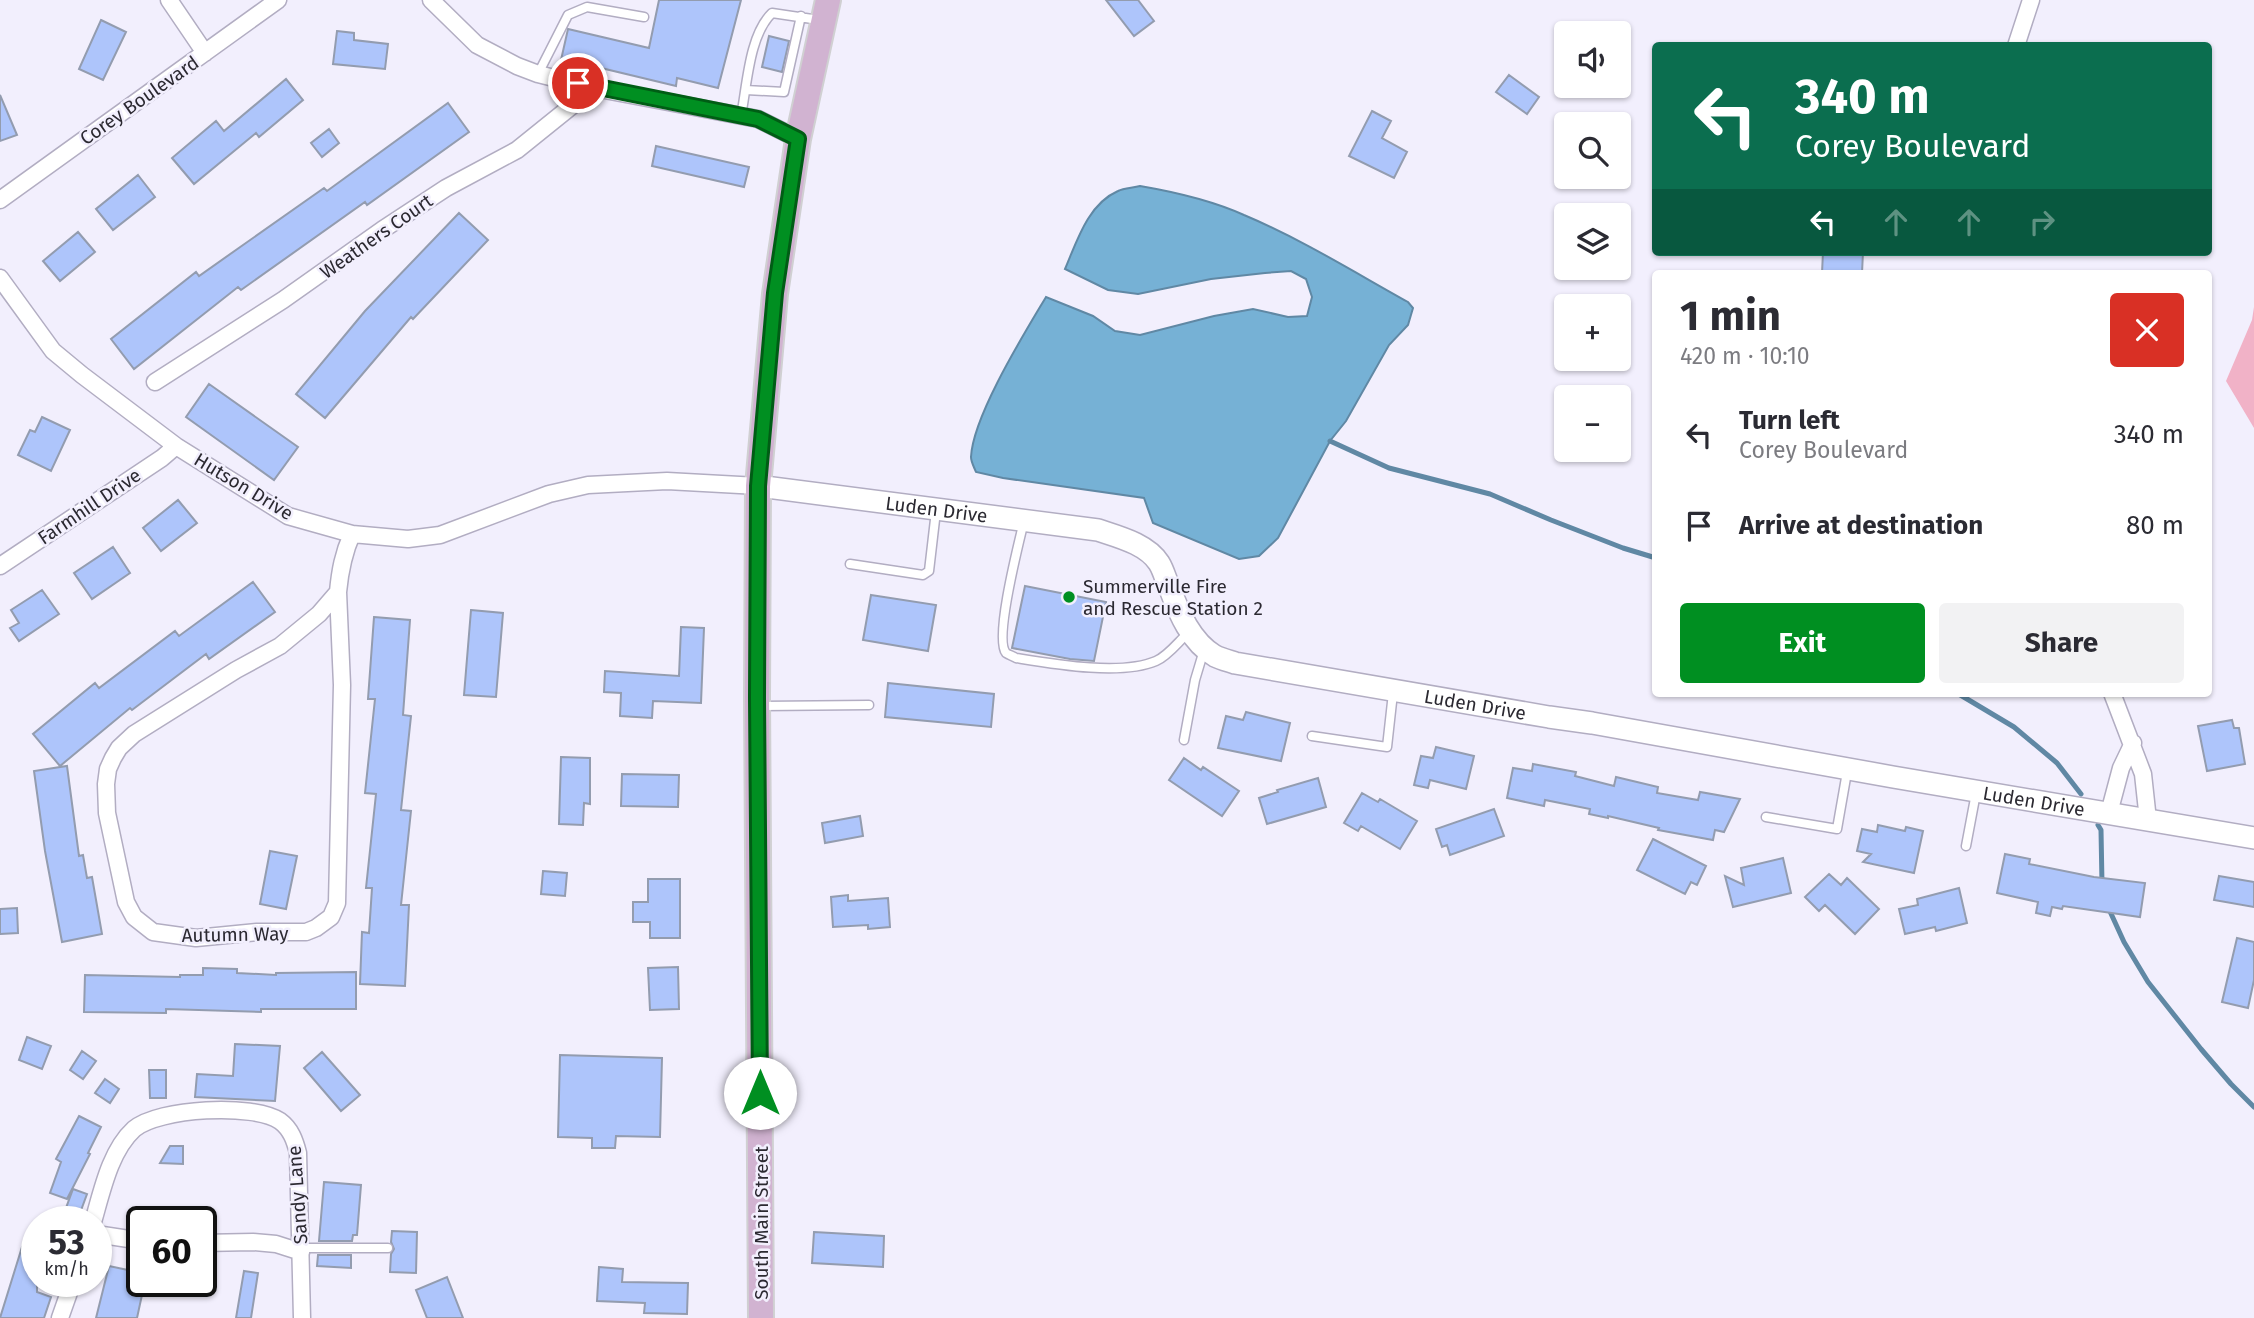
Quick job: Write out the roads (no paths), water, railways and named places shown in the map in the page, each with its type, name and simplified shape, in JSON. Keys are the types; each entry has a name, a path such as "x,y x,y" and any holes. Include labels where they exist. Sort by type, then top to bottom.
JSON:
{"main road":[{"name":"South Main Street","path":"761,1318 758,486 775,293 798,139 796,94 817,12"}],"street":[{"path":"169,0 205,53"},
{"name":"Corey Boulevard","path":"0,200 278,0"},
{"path":"431,0 477,45 538,74 594,88 758,119 798,139"},
{"path":"2017,42 2031,0"},
{"name":"Weathers Court","path":"155,382 283,300 382,229 446,188 517,150 594,88"},
{"name":"Hutson Drive","path":"0,278 53,351 176,446 288,516 352,534 408,539 433,537 491,518 549,494 588,485 667,481 758,486"},
{"name":"Farmhill Drive","path":"0,566 176,446"},
{"name":"Luden Drive","path":"758,486 1098,530 1122,538 1143,548 1159,562 1179,612 1190,631 1214,655 1235,663 2254,838"},
{"name":"Autumn Way","path":"338,593 319,614 280,646 236,670 134,734 113,758 107,777 106,803 114,854 126,902 134,917 153,932 196,938 257,932 296,933 316,928 331,918 337,903 342,685 338,593 340,567 352,534"},
{"path":"2114,697 2143,774 2148,820"},
{"path":"2109,813 2121,768 2133,743"},
{"name":"Sandy Lane","path":"98,1206 118,1149 136,1128 149,1121 192,1112 253,1111 279,1120 289,1129 295,1141 299,1167 302,1318"},
{"path":"217,1243 276,1244 301,1250"},
{"path":"60,1318 67,1297"}],"lane":[{"path":"538,74 568,15 587,7 644,17"},
{"path":"741,116 755,42 763,21 772,13 817,12"},
{"path":"746,90 796,94"},
{"path":"850,564 923,575 929,570 936,508"},
{"path":"1024,520 1002,626 1006,653 1016,658 1091,668 1144,665 1158,661 1190,631"},
{"path":"1184,740 1195,680 1205,647"},
{"path":"1312,736 1387,747 1393,690"},
{"path":"757,706 869,705"},
{"path":"1766,817 1837,829 1847,769"},
{"path":"1966,846 1977,790"},
{"path":"301,1250 388,1248"}],"water":[{"path":"1140,186 1206,201 1265,224 1408,302 1413,308 1408,325 1389,345 1346,421 1330,441 1278,538 1259,556 1239,559 1153,523 1144,498 1003,478 976,472 972,463 974,440 980,420 1013,353 1046,297 1093,316 1115,331 1140,335 1253,309 1288,317 1307,316 1312,297 1306,279 1291,271 1211,279 1138,294 1108,290 1065,269 1079,235 1099,205 1118,191"}],"waterway":[{"path":"1330,441 1389,468 1490,494 1623,548 1652,557"},
{"path":"1964,697 2014,727 2057,763 2081,794"},
{"path":"2098,825 2101,830 2102,884"},
{"path":"2108,907 2124,942 2148,982 2201,1049 2254,1107"}],"place":[{"name":"Summerville Fire and Rescue Station 2","path":"1069,597"}]}
